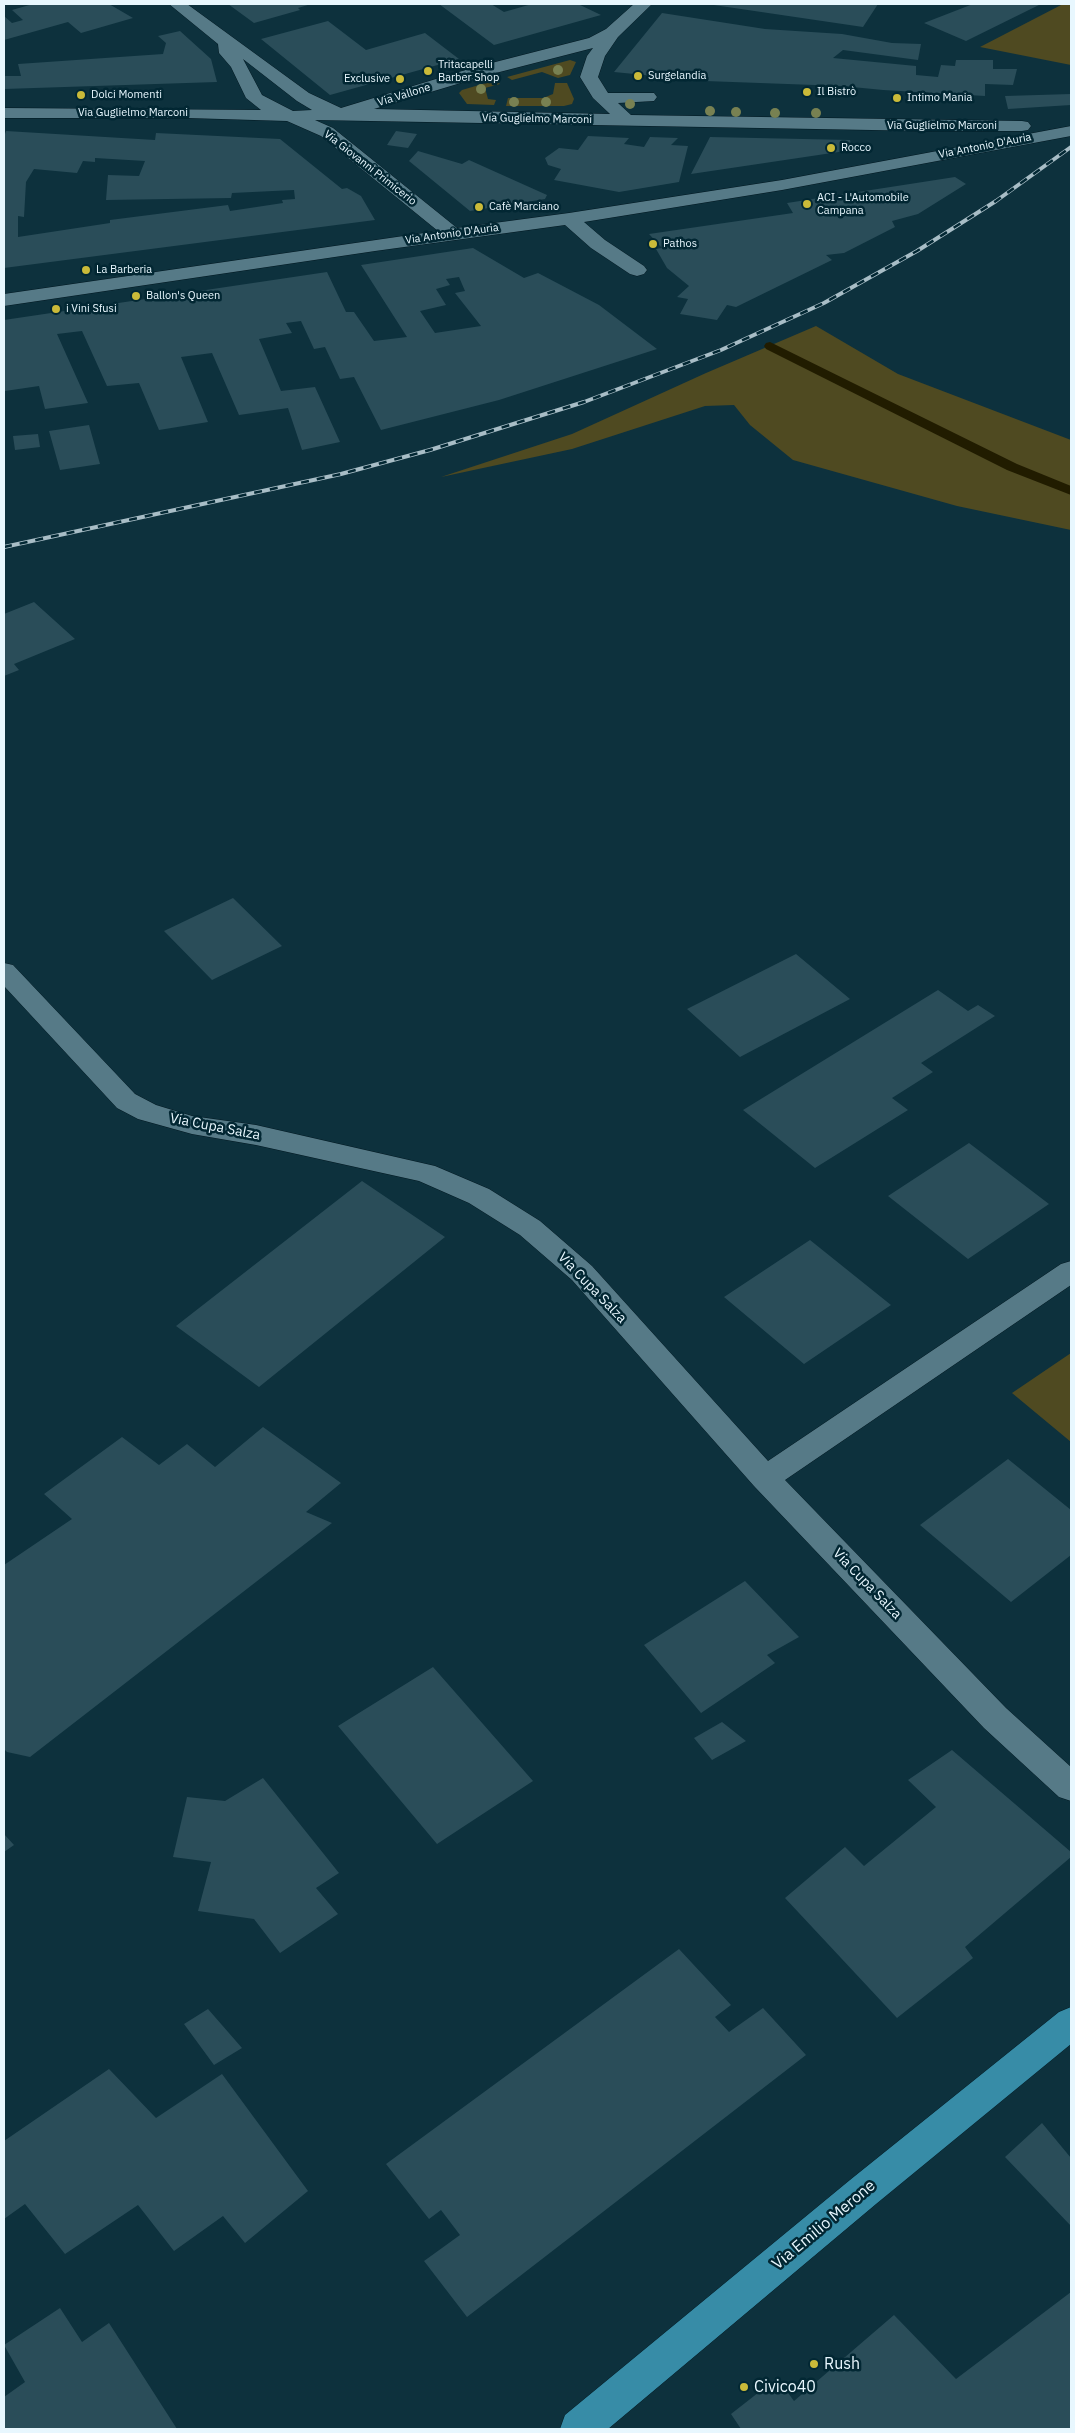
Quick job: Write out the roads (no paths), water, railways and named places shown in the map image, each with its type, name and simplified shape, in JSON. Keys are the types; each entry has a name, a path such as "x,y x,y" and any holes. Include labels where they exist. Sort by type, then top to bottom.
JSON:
{"main road":[{"name":"Via Emilio Merone","path":"579,2429 863,2192 1071,2023"}],"street":[{"name":"Via Giovanni Primicerio","path":"177,4 226,42 238,47 303,97 318,106 340,114"},
{"name":"Via Vallone","path":"626,120 604,98 589,77 596,56 612,33 644,4"},
{"name":"Via Vallone","path":"340,114 478,72 595,42 612,33"},
{"name":"Via Giovanni Primicerio","path":"226,42 228,53 239,65 255,98 267,106 294,116 327,132 453,234"},
{"path":"604,98 648,97"},
{"path":"224,114 255,98"},
{"name":"Via Guglielmo Marconi","path":"4,113 294,116 340,114 927,126 1071,126"},
{"name":"Via Antonio D'Auria","path":"899,162 934,144 938,138 927,126"},
{"name":"Via Antonio D'Auria","path":"4,300 453,234 569,219 782,185 1071,131"},
{"path":"569,219 598,244 637,270"},
{"name":"Via Cupa Salza","path":"4,971 126,1101 147,1112 192,1125 256,1136 425,1173 479,1196 530,1228 582,1273 765,1478 995,1718 1071,1787"},
{"path":"765,1478 1071,1271"}],"waterway":[{"path":"770,346 1012,467 1071,491"}],"railway":[{"path":"4,547 341,474 430,450 584,402 721,350 824,303 917,251 996,201 1071,147"}],"place":[{"name":"Tritacapelli Barber Shop","path":"428,71"},
{"name":"Surgelandia","path":"638,76"},
{"name":"Exclusive","path":"400,79"},
{"name":"Il Bistrò","path":"807,92"},
{"name":"Dolci Momenti","path":"81,95"},
{"name":"Intimo Mania","path":"897,98"},
{"name":"Rocco","path":"831,148"},
{"name":"ACI - L'Automobile Campana","path":"807,204"},
{"name":"Cafè Marciano","path":"479,207"},
{"name":"Pathos","path":"653,244"},
{"name":"La Barberia","path":"86,270"},
{"name":"Ballon's Queen","path":"136,296"},
{"name":"i Vini Sfusi","path":"56,309"},
{"name":"Rush","path":"814,2364"},
{"name":"Civico40","path":"744,2387"}]}
